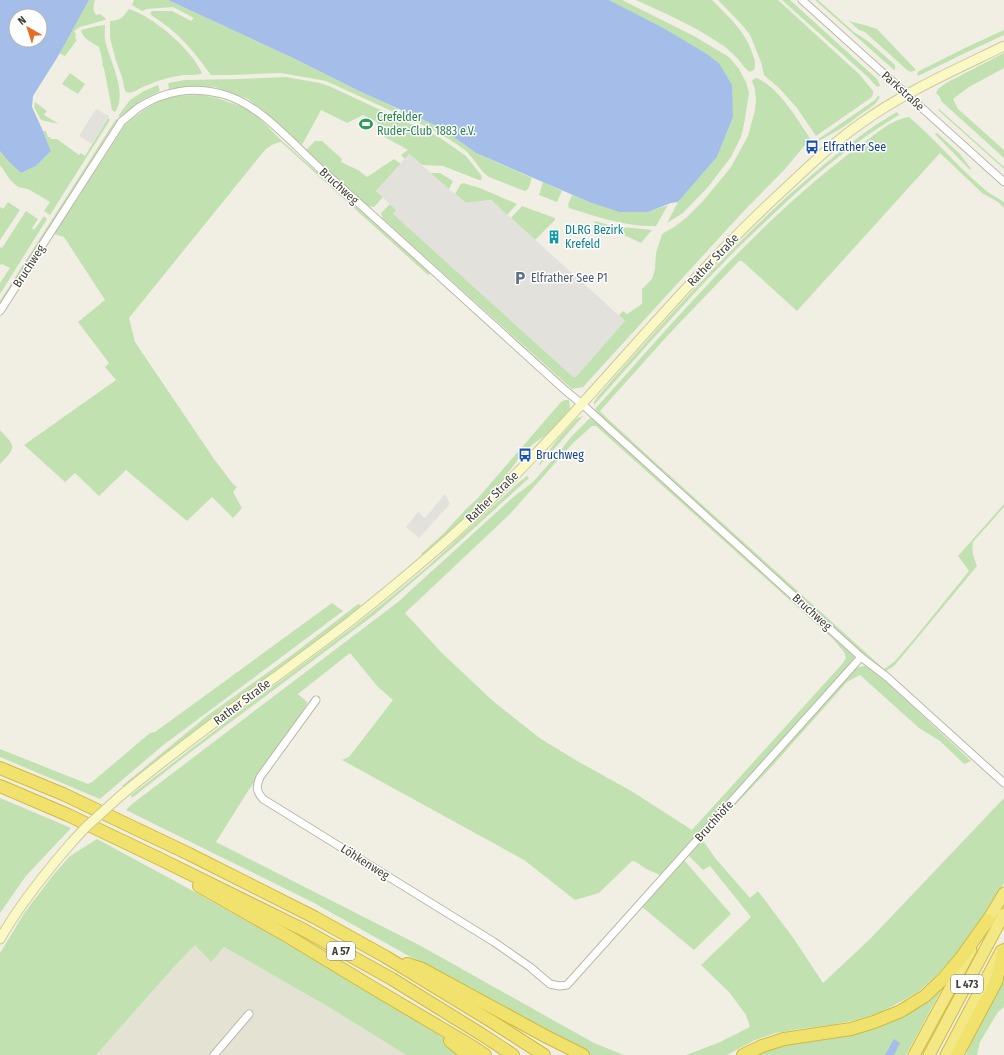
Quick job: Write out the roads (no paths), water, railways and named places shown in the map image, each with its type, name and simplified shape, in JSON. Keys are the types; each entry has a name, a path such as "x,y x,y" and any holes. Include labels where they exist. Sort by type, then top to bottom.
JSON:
{"highway":[{"name":"A 57","path":"0,768 63,794 189,854 314,917 386,957 544,1055"},
{"name":"A 57","path":"0,786 68,814 304,930 392,979 513,1055"},
{"path":"162,860 179,875 289,937 484,1055"},
{"path":"914,1055 1004,893"},
{"name":"L 473","path":"929,1055 1004,914"},
{"path":"743,1055 762,1046 784,1039 851,1029 874,1022 901,1011 925,996 944,978 961,958 988,920"},
{"name":"L 473","path":"946,1055 1004,946"},
{"path":"957,1055 996,982 1004,950"},
{"path":"386,957 422,969 583,1055"},
{"path":"375,989 468,1055"},
{"path":"547,1037 572,1055"}],"main road":[{"name":"Rather Straße","path":"0,939 38,881 85,828 119,797 169,757 346,624 455,534 529,461 696,277 752,219 807,168 858,125 891,103 1004,46"}],"street":[{"name":"Parkstraße","path":"802,0 1004,182"},
{"name":"Bruchweg","path":"0,311 122,121 139,108 160,96 179,91 202,90 223,94 245,103 257,111 861,657 887,678 1004,783"},
{"name":"Bruchhöfe","path":"567,985 861,657"},
{"name":"Löhkenweg","path":"316,700 260,777 257,789 258,793 263,799 494,942 530,967 550,984 559,986 567,985"},
{"path":"214,1055 249,1014"}],"water":[{"path":"0,0 89,0 57,58 33,96 32,107 51,151 36,166 21,173 0,151"},
{"path":"168,0 609,0 665,29 707,54 719,63 732,85 733,117 717,157 678,202 671,203 648,212 620,212 589,202 476,153 439,127 361,92 293,58"},
{"path":"894,1039 900,1043 894,1055 885,1055"}],"place":[{"name":"Crefelder Ruder-Club 1883 e.V.","path":"366,124"},
{"name":"Elfrather See","path":"812,147"},
{"name":"DLRG Bezirk Krefeld","path":"554,237"},
{"name":"Elfrather See P1","path":"520,278"},
{"name":"Bruchweg","path":"525,455"}]}
